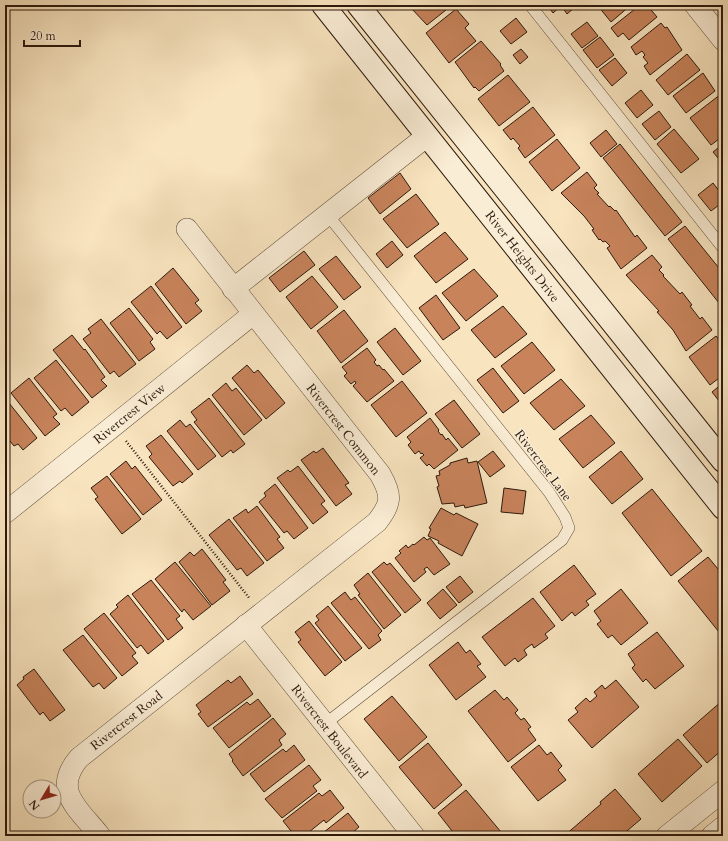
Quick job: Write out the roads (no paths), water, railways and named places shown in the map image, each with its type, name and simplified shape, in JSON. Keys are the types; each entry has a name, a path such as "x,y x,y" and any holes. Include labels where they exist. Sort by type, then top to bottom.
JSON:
{"street":[{"name":"River Heights Drive","path":"323,5 723,508"},
{"path":"358,5 723,461"},
{"path":"695,5 723,40"},
{"path":"233,289 427,136"},
{"name":"Rivercrest Common","path":"187,229 380,474 388,487 390,499 385,512 377,522 246,625"},
{"name":"Rivercrest View","path":"5,513 253,314"},
{"name":"Rivercrest Boulevard","path":"246,625 414,836"},
{"name":"Rivercrest Road","path":"100,836 72,800 67,790 66,781 73,765 79,758 246,625"},
{"path":"667,836 723,791"},
{"path":"712,836 723,827"}],"lane":[{"path":"530,5 723,248"},
{"name":"Rivercrest Lane","path":"325,724 562,540 569,528 565,517 549,492 327,214"}]}
